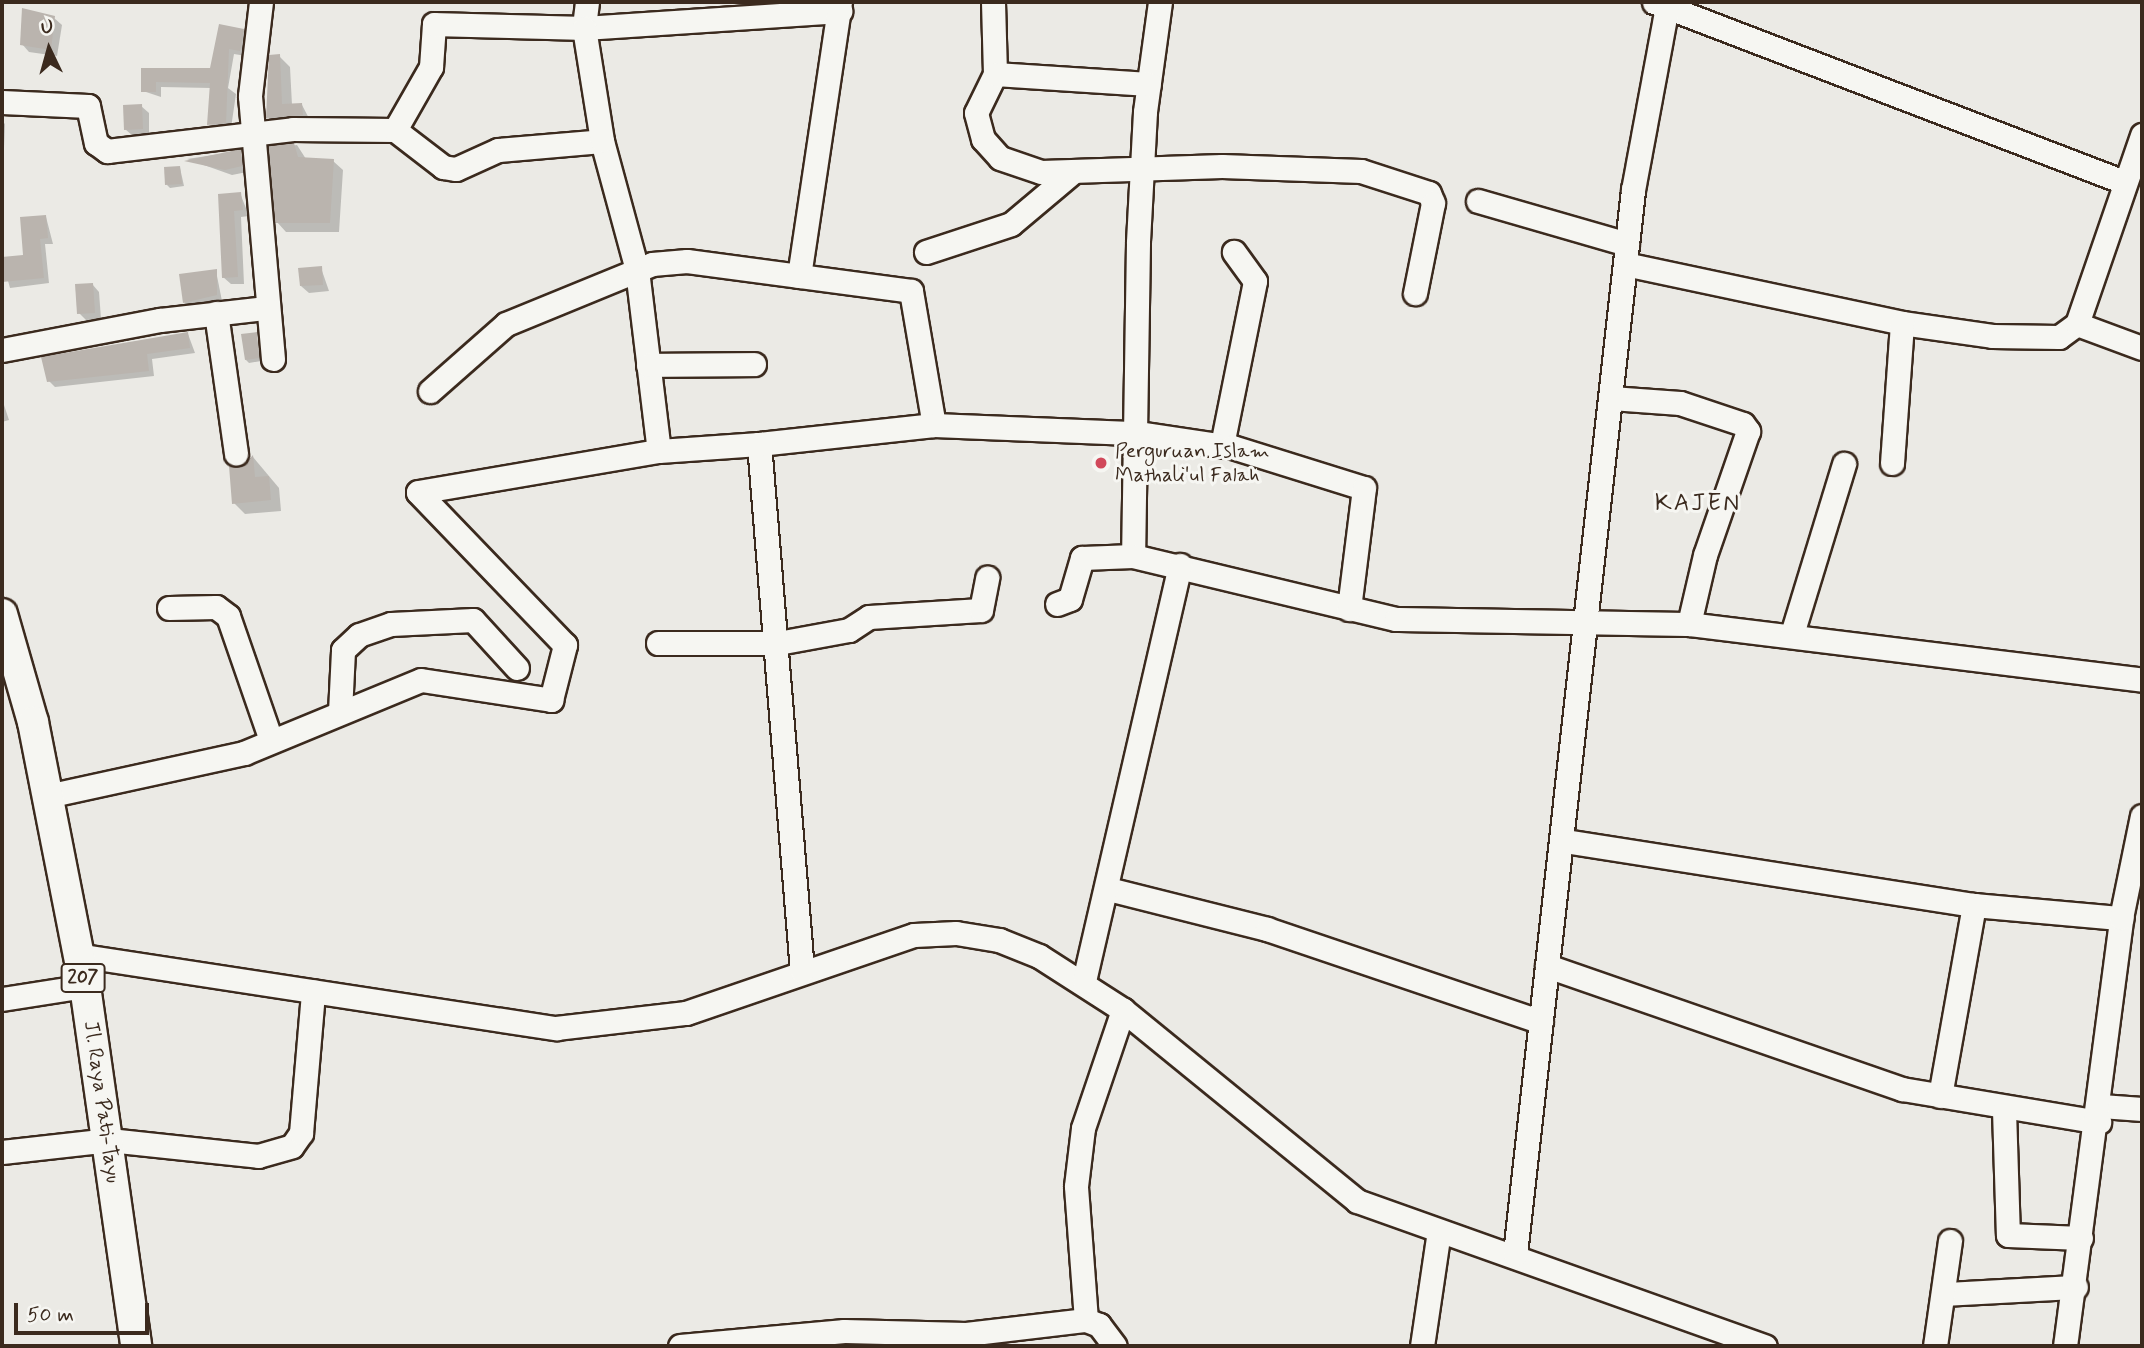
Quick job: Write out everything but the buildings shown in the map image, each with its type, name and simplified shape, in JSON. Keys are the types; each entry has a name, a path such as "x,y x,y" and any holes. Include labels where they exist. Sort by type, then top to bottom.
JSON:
{"main road":[{"name":"Jl. Raya Pati-Tayu","path":"2,614 47,796 85,986 136,1346"}],"street":[{"path":"261,2 251,133 273,359"},
{"path":"587,2 584,28 603,141 637,270 659,451"},
{"path":"993,2 995,74 976,113 990,149 1013,166 1074,171 1361,171 1429,193 1433,203 1415,293"},
{"path":"1133,556 1138,433 1142,170 1149,84 1160,2"},
{"path":"1515,1254 1547,966 1564,842 1626,254 1663,3 2124,182"},
{"path":"395,130 431,67 434,24 584,28 840,6 799,276"},
{"path":"995,74 1149,84"},
{"path":"2,102 88,106 96,143 107,150 251,133 395,130 448,169 469,166 498,150 603,141"},
{"path":"1478,201 1626,254 1902,323 2036,340 2059,337 2077,324 2142,135"},
{"path":"926,252 1011,224 1074,171"},
{"path":"1222,445 1255,281 1234,252"},
{"path":"430,391 506,324 637,270 687,261 914,294 934,425"},
{"path":"2,350 216,313 266,308"},
{"path":"216,313 236,454"},
{"path":"1892,463 1902,323"},
{"path":"2077,324 2142,348"},
{"path":"648,365 754,364"},
{"path":"1611,398 1680,403 1743,424 1748,431 1705,555 1689,624"},
{"path":"47,796 222,758 416,681 439,679 539,701 554,698 565,645 416,496 426,488 534,476 545,467 659,451 759,444 934,425 1138,433 1222,445 1364,488 1349,609"},
{"path":"759,444 778,643 802,971"},
{"path":"1792,635 1844,464"},
{"path":"1057,604 1070,598 1082,558 1133,556 1180,565 1396,619 1588,619 1689,624 2142,680"},
{"path":"1084,981 1108,888 1180,565"},
{"path":"658,643 778,643 849,631 877,616 981,610 987,578"},
{"path":"169,608 216,607 228,616 271,740"},
{"path":"340,712 344,650 359,635 391,624 473,620 517,668"},
{"path":"2065,1346 2100,1114 2121,918 2142,816"},
{"path":"1564,842 1974,905 2121,918"},
{"path":"1108,888 1267,929 1541,1022"},
{"path":"1940,1096 1974,905"},
{"path":"77,955 556,1028 686,1013 883,943 956,933 999,940 1084,981 1357,1200 1439,1231 1515,1254 1765,1346"},
{"path":"1547,966 1889,1085 2004,1110 2100,1114 2142,1109"},
{"path":"2,999 85,986"},
{"path":"2,1152 108,1140 258,1156 292,1146 301,1133 313,992"},
{"path":"1086,1320 1076,1186 1083,1128 1123,1010"},
{"path":"2004,1110 2008,1235 2081,1238"},
{"path":"1422,1346 1439,1231"},
{"path":"1935,1346 1945,1294 1950,1241"},
{"path":"1945,1294 2076,1287"},
{"path":"680,1346 844,1331 967,1340 1086,1320 1099,1325 1115,1346"}],"place":[{"name":"Perguruan Islam Mathali'ul Falah","path":"1101,463"}],"district":[{"name":"KAJEN","path":"1698,504"}]}
